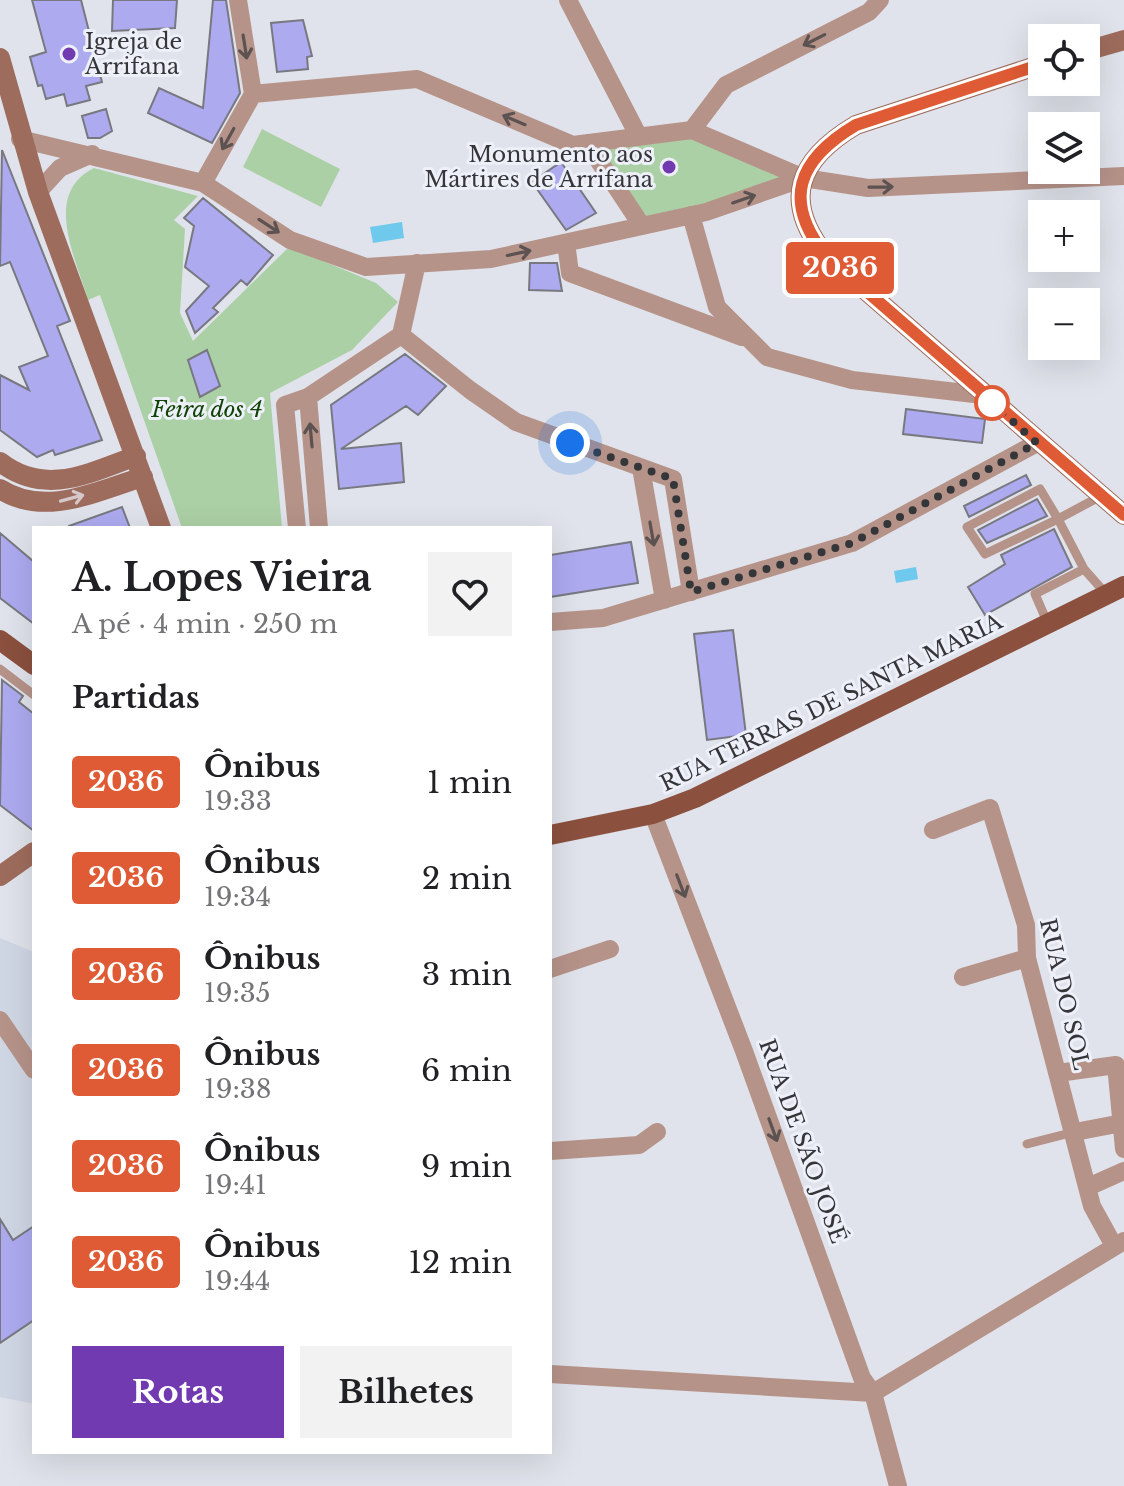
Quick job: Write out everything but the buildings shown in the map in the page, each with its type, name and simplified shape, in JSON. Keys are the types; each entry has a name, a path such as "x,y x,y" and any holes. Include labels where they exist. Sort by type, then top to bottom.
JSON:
{"main road":[{"name":"RUA TERRAS DE SANTA MARIA","path":"552,835 653,814 763,766 1116,590"},
{"path":"0,640 32,664"}],"street":[{"path":"203,183 253,94 238,0"},
{"path":"568,0 639,137"},
{"path":"692,130 726,85 869,12 880,0"},
{"path":"1100,47 1124,40"},
{"path":"0,58 20,139 38,192 160,526"},
{"path":"1028,69 856,125 823,149 804,178 798,197 802,219 826,256 1037,443 1124,515"},
{"path":"253,94 417,79 573,145 692,130 804,178 868,188 1124,176"},
{"path":"20,139 203,183 290,240 366,267 491,259 691,215 804,178"},
{"path":"587,143 642,226"},
{"path":"38,192 60,168 92,154"},
{"path":"691,215 717,307 744,338 767,357 852,380 983,395"},
{"path":"567,250 570,273 744,338"},
{"path":"297,526 285,405 308,397 401,335 417,263"},
{"path":"401,335 516,422 673,479 691,592"},
{"path":"308,397 319,526"},
{"path":"552,622 603,618 852,543 1037,443"},
{"path":"0,462 34,480 61,482 136,456"},
{"path":"641,468 664,600"},
{"path":"0,489 14,497 47,503 143,477"},
{"path":"293,482 315,479"},
{"name":"RUA DO SOL","path":"933,830 990,808 1026,925 1027,958 1092,1206 1119,1244"},
{"name":"RUA DE SÃO JOSÉ","path":"653,814 744,1051 862,1378 873,1393 898,1486"},
{"path":"0,876 32,853"},
{"path":"552,968 610,949"},
{"path":"963,977 1027,958"},
{"path":"0,1020 32,1067"},
{"path":"1058,1073 1116,1065 1124,1149"},
{"path":"1075,1132 1122,1123"},
{"path":"552,1151 639,1145 657,1132"},
{"path":"1088,1187 1124,1171"},
{"path":"552,1374 873,1393 1119,1244"}],"lane":[{"path":"1101,496 1058,519 985,554 967,527 1040,489 1058,519 1084,569 1116,590"},
{"path":"1048,624 1035,594 1084,569"},
{"path":"0,669 32,693"},
{"path":"1027,1144 1075,1132"}],"shaded area":[{"path":"0,938 32,951 32,1404 0,1397"}],"green space":[{"path":"262,129 340,169 321,207 243,167"},
{"path":"693,135 788,176 713,205 642,220 594,147"},
{"name":"Feira dos 4","path":"94,168 198,196 174,220 185,229 180,313 193,341 289,247 376,283 398,302 352,350 270,393 282,526 181,526 100,295 88,300 71,247 66,210 69,194 78,179"}],"water":[{"path":"402,222 404,238 373,243 370,227"},
{"path":"916,567 918,579 896,583 894,571"}],"bus line":[{"name":"2036","path":"1028,68 856,125 838,136 823,149 804,178 798,197 802,219 826,256 1037,443 1124,515"}],"place":[{"name":"Igreja de Arrifana","path":"69,54"},
{"name":"Monumento aos Mártires de Arrifana","path":"669,167"}],"route":[{"path":"570,443 673,479 691,592 852,543 1037,443 992,403"}]}
